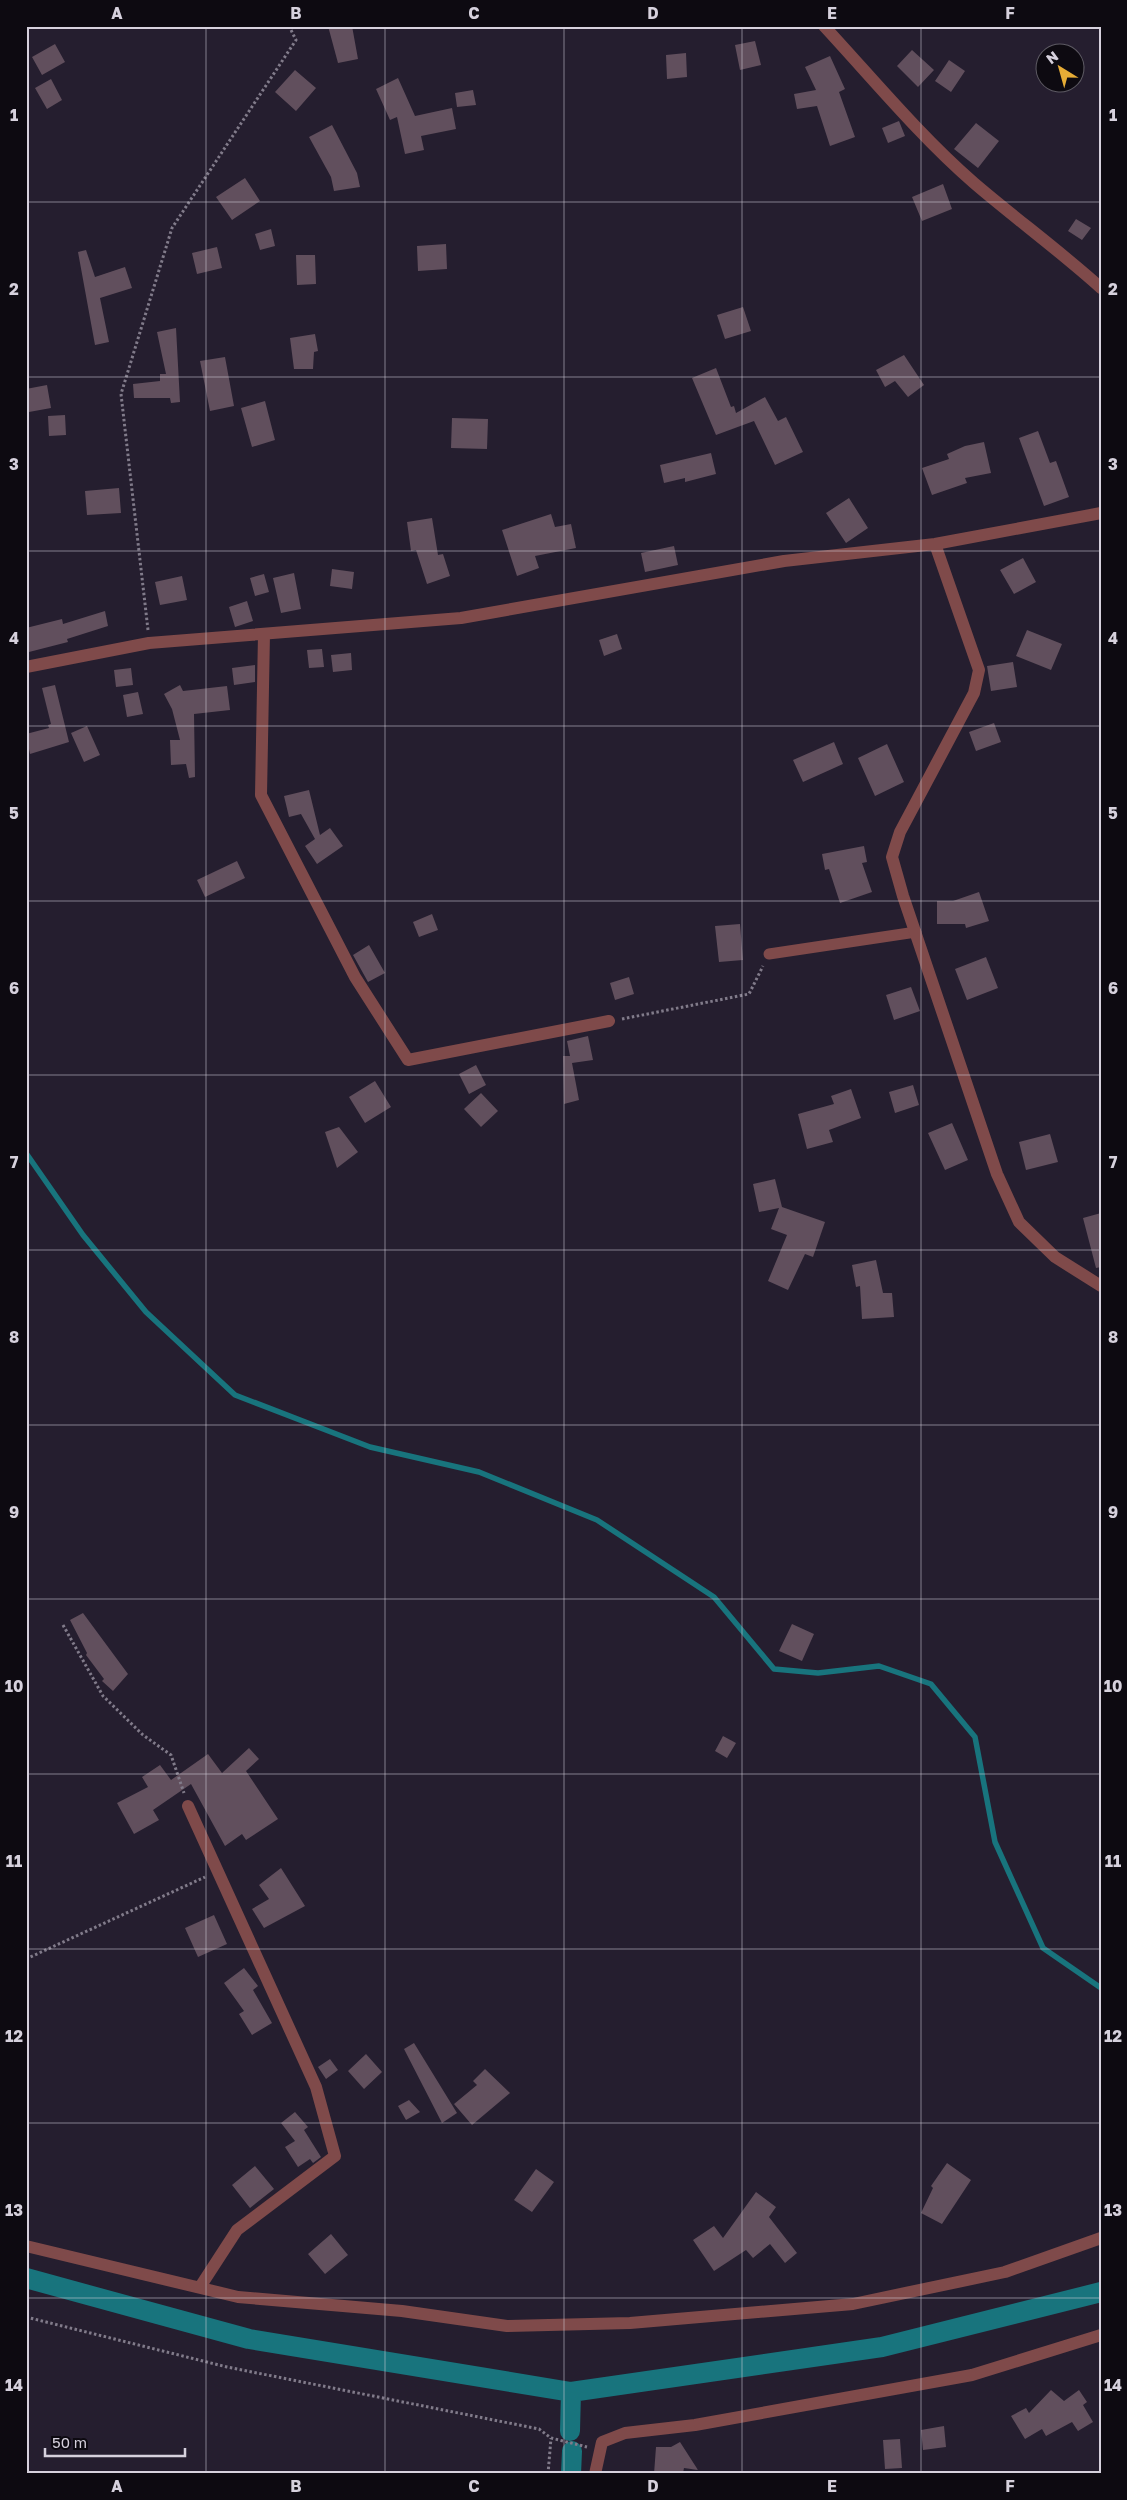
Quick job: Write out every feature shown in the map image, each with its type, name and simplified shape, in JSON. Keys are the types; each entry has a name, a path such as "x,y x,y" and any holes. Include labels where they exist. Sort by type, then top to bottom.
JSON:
{"street":[{"path":"824,26 918,127 974,182 1101,288"},
{"path":"26,667 149,643 461,618 784,561 935,544 1101,513"},
{"path":"935,544 979,670 974,693 900,832 892,856 997,1174 1019,1222 1055,1257 1101,1286"},
{"path":"264,634 261,795 355,977 408,1060 609,1021"},
{"path":"188,1806 217,1872 266,1973 316,2087 335,2156 237,2230 200,2287"},
{"path":"26,2246 238,2297 402,2311 508,2326 630,2323 853,2304 1005,2272 1101,2238"},
{"path":"596,2474 602,2442 625,2433 695,2425 972,2375 1101,2336"}],"lane":[{"path":"769,954 916,932"}],"path":[{"path":"149,643 120,394 172,228 296,40 289,26"},
{"path":"609,1021 749,994 769,954"},
{"path":"63,1625 103,1696 143,1735 171,1755 188,1806"},
{"path":"26,1959 217,1872"},
{"path":"26,2317 226,2367 539,2429 551,2438 600,2450"},
{"path":"548,2474 551,2438"}],"building":[{"path":"328,26 352,26 358,59 338,63"},
{"path":"755,41 761,65 740,70 735,45"},
{"path":"55,44 65,62 42,75 32,57"},
{"path":"912,50 934,70 918,87 897,66"},
{"path":"686,53 687,77 667,79 666,55"},
{"path":"830,56 845,89 839,92 855,137 830,146 817,106 797,109 794,94 816,90 805,67"},
{"path":"949,60 965,71 951,92 935,81"},
{"path":"295,70 316,88 296,111 275,92"},
{"path":"398,78 415,116 452,108 456,129 421,136 424,150 405,154 397,117 390,120 376,89"},
{"path":"51,79 62,100 47,109 35,88"},
{"path":"473,90 476,105 457,107 455,93"},
{"path":"899,121 905,136 888,143 882,128"},
{"path":"976,123 999,141 978,168 954,149"},
{"path":"332,125 357,173 360,187 334,191 331,177 309,137"},
{"path":"245,178 260,201 232,220 216,197"},
{"path":"943,184 952,209 922,221 912,197"},
{"path":"1076,219 1091,228 1082,240 1068,231"},
{"path":"271,229 275,246 260,250 255,234"},
{"path":"446,244 447,269 418,271 417,246"},
{"path":"217,247 222,268 197,274 192,253"},
{"path":"86,250 95,277 125,267 132,288 100,298 109,342 95,345 78,252"},
{"path":"296,255 315,255 316,284 297,285"},
{"path":"743,307 751,331 725,339 717,315"},
{"path":"176,328 180,402 171,403 170,398 134,398 133,384 160,381 160,374 166,374 157,332"},
{"path":"315,334 318,351 314,352 313,369 294,369 290,338"},
{"path":"904,355 924,385 908,397 895,381 885,387 876,370"},
{"path":"225,357 234,406 210,411 200,361"},
{"path":"716,368 731,407 734,406 736,413 765,397 778,421 786,417 803,452 775,465 754,421 716,435 692,378"},
{"path":"47,385 51,408 29,412 26,389"},
{"path":"265,401 275,440 252,447 241,408"},
{"path":"65,415 66,435 49,436 48,416"},
{"path":"452,418 488,419 487,449 451,448"},
{"path":"1038,431 1050,463 1056,461 1069,497 1044,506 1019,438"},
{"path":"984,442 991,473 965,478 967,483 932,495 922,468 949,459 947,454 965,446"},
{"path":"711,453 716,474 685,482 685,478 664,483 660,465"},
{"path":"119,488 121,513 87,515 85,491"},
{"path":"849,498 868,528 846,543 826,513"},
{"path":"551,514 555,527 571,524 576,548 535,556 539,568 517,576 502,530"},
{"path":"432,518 438,555 443,554 450,576 427,584 416,550 411,551 407,522"},
{"path":"674,546 678,565 645,572 641,553"},
{"path":"1023,558 1036,582 1014,594 1000,570"},
{"path":"332,569 354,572 352,589 330,586"},
{"path":"294,573 301,609 281,613 273,578"},
{"path":"264,574 269,592 255,596 250,578"},
{"path":"182,576 187,600 160,605 155,582"},
{"path":"247,601 253,621 235,627 229,607"},
{"path":"105,611 108,626 67,639 68,642 29,652 26,628 62,619 63,624"},
{"path":"1027,630 1062,644 1051,670 1016,656"},
{"path":"617,634 622,649 604,656 599,640"},
{"path":"322,649 324,667 309,668 307,650"},
{"path":"351,653 352,670 333,672 331,655"},
{"path":"1013,662 1017,687 991,691 987,666"},
{"path":"255,665 255,682 234,685 232,668"},
{"path":"131,668 133,685 116,687 114,670"},
{"path":"55,685 69,742 30,754 26,734 49,728 48,725 51,724 42,688"},
{"path":"180,685 183,691 227,686 230,710 194,714 195,777 189,778 186,764 171,765 170,740 180,740 172,709 164,694"},
{"path":"138,692 143,714 127,717 123,695"},
{"path":"994,723 1001,742 976,751 969,732"},
{"path":"87,726 100,755 84,762 71,733"},
{"path":"834,742 843,764 803,782 793,760"},
{"path":"887,744 904,782 875,796 858,758"},
{"path":"309,790 320,835 330,828 343,846 317,864 305,846 315,839 301,814 289,817 284,796"},
{"path":"864,846 867,862 862,863 872,892 840,903 829,869 825,870 822,854"},
{"path":"237,861 245,878 205,897 197,880"},
{"path":"979,892 989,921 966,928 965,924 937,924 937,901 953,901"},
{"path":"432,914 438,930 419,937 413,922"},
{"path":"740,924 743,960 719,962 715,926"},
{"path":"369,945 385,973 368,982 353,955"},
{"path":"986,957 998,988 967,1000 955,969"},
{"path":"629,977 634,994 615,1000 610,983"},
{"path":"911,987 920,1011 894,1020 886,995"},
{"path":"588,1036 593,1060 572,1063 579,1100 564,1104 563,1056 570,1056 567,1041"},
{"path":"476,1065 486,1085 469,1094 459,1074"},
{"path":"375,1081 391,1107 365,1123 349,1097"},
{"path":"913,1085 919,1105 895,1113 889,1092"},
{"path":"851,1089 861,1118 829,1130 833,1142 807,1149 798,1114 834,1104 831,1096"},
{"path":"481,1093 498,1111 481,1127 464,1109"},
{"path":"952,1123 968,1160 945,1170 928,1133"},
{"path":"339,1127 358,1152 337,1168 325,1132"},
{"path":"1050,1134 1058,1162 1026,1170 1019,1142"},
{"path":"775,1179 782,1207 825,1222 813,1257 805,1254 788,1290 768,1281 787,1235 771,1229 779,1208 759,1212 753,1184"},
{"path":"1101,1213 1101,1267 1096,1268 1083,1218"},
{"path":"876,1260 883,1293 892,1293 894,1317 862,1319 860,1286 856,1287 852,1265"},
{"path":"83,1613 128,1674 113,1691 102,1681 104,1679 86,1655 87,1653 70,1620"},
{"path":"792,1624 814,1634 802,1661 779,1651"},
{"path":"723,1736 736,1743 727,1758 715,1751"},
{"path":"249,1748 259,1759 246,1771 278,1819 246,1840 242,1834 225,1846 191,1784 153,1810 159,1820 134,1834 117,1803 148,1787 142,1777 160,1765 171,1780 208,1754 222,1773"},
{"path":"281,1868 305,1906 264,1928 252,1909 269,1899 259,1885"},
{"path":"214,1915 227,1944 198,1957 185,1928"},
{"path":"244,1968 258,1986 253,1990 272,2023 252,2035 239,2014 244,2011 224,1983"},
{"path":"414,2043 457,2113 442,2123 404,2049"},
{"path":"366,2054 382,2072 364,2089 348,2071"},
{"path":"330,2059 338,2070 326,2079 318,2067"},
{"path":"485,2069 510,2093 472,2125 454,2104 477,2085 473,2081"},
{"path":"409,2100 420,2112 406,2120 398,2106"},
{"path":"295,2112 308,2127 304,2130 321,2157 313,2163 310,2159 298,2167 285,2147 295,2141 281,2123"},
{"path":"947,2163 971,2180 942,2224 921,2213 933,2188 931,2186"},
{"path":"255,2166 274,2189 250,2208 232,2185"},
{"path":"536,2169 554,2182 532,2212 514,2200"},
{"path":"756,2192 776,2207 769,2217 797,2253 785,2263 770,2244 753,2258 746,2250 714,2271 693,2240 714,2226 723,2238"},
{"path":"331,2234 348,2255 325,2274 308,2254"},
{"path":"1051,2390 1064,2401 1079,2390 1087,2402 1083,2405 1093,2422 1078,2431 1072,2422 1046,2436 1042,2429 1025,2439 1011,2416 1026,2408 1029,2413"},
{"path":"944,2426 946,2447 923,2450 921,2430"},
{"path":"900,2439 902,2468 885,2469 883,2440"},
{"path":"680,2442 698,2470 684,2468 683,2473 654,2474 656,2447 671,2447"}],"waterway":[{"path":"26,1153 83,1235 146,1312 235,1395 370,1447 479,1472 597,1520 714,1597 774,1669 818,1673 879,1666 931,1684 975,1737 995,1842 1043,1948 1101,1988"},
{"path":"26,2278 249,2339 571,2392 882,2347 1101,2292"},
{"path":"570,2431 571,2392"},
{"path":"571,2474 572,2451"}]}
